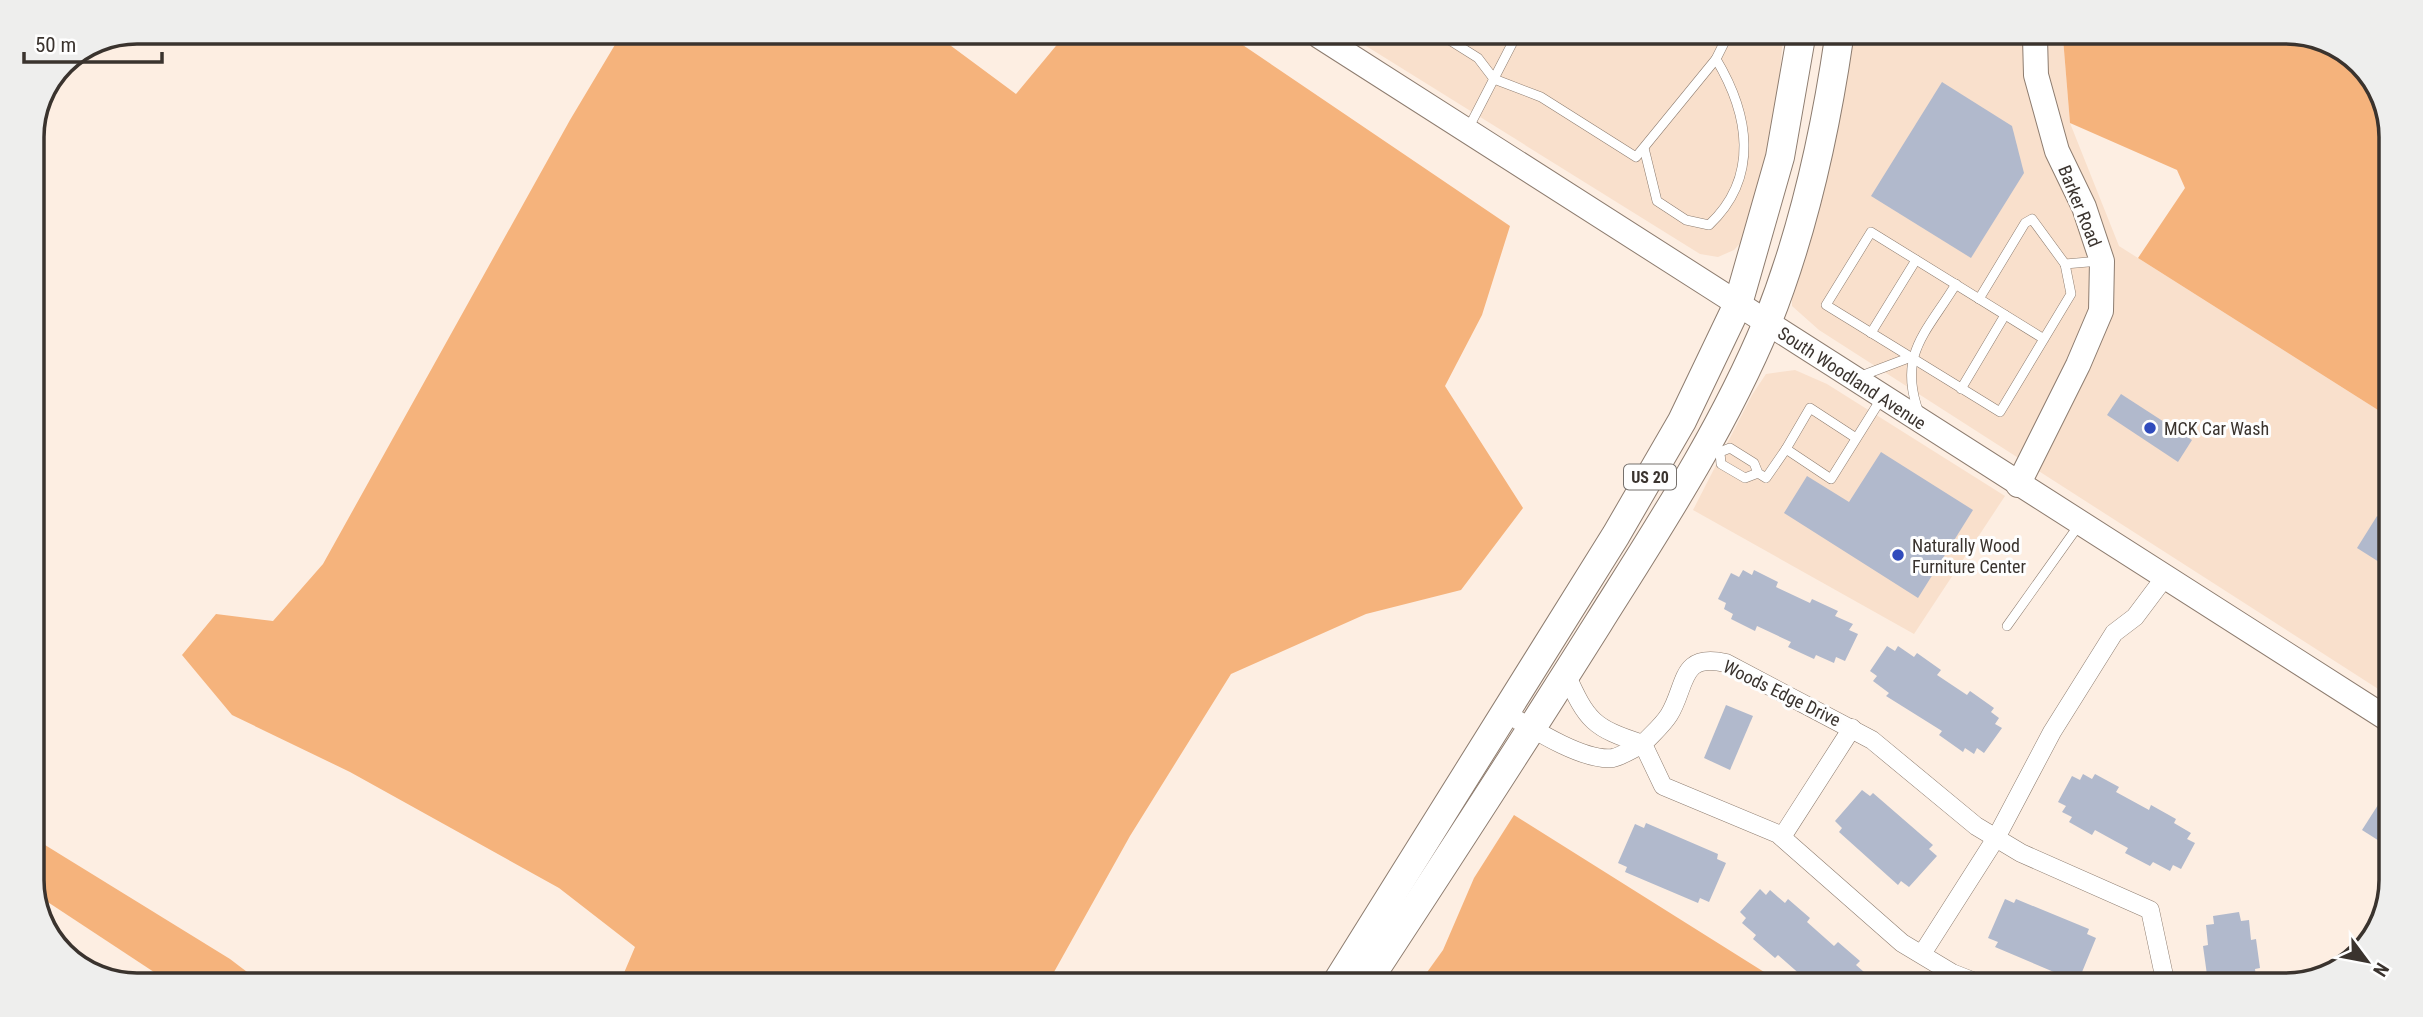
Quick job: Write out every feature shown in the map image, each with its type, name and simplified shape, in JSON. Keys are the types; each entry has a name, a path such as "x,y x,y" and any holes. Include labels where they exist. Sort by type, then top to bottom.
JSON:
{"main road":[{"name":"US 20","path":"1343,973 1503,711 1616,535 1675,433 1738,304 1780,157 1800,44"},
{"name":"US 20","path":"1373,973 1533,729 1669,511 1713,448 1767,323 1817,160 1838,44"}],"street":[{"name":"South Woodland Avenue","path":"1331,44 2379,714"},
{"name":"Barker Road","path":"2018,485 2078,365 2101,311 2102,261 2084,207 2057,151 2036,75 2035,44"},
{"path":"1922,954 1996,838 2052,732 2114,633 2135,617 2165,577"},
{"name":"Woods Edge Drive","path":"1643,744 1669,714 1686,672 1696,662 1710,659 1726,663 1852,728 1901,761 1976,826 2021,853 2150,910 2156,927 2164,973"},
{"path":"1566,674 1581,709 1594,724 1643,744 1663,786 1782,837 1902,943 1952,973"},
{"path":"1503,711 1533,729 1594,756 1613,758 1643,744"},
{"path":"1782,837 1852,728"}],"lane":[{"path":"1456,44 1478,58 1494,79 1541,97 1636,157 1716,59 1724,44"},
{"path":"1467,131 1512,44"},
{"path":"1644,148 1657,201 1686,220 1709,225 1726,209 1742,166 1746,135 1732,87 1716,59"},
{"path":"1979,299 2025,223 2032,219 2065,264 2071,294 2044,339 2000,412 1826,305 1871,232 1956,284 1979,299 2044,339"},
{"path":"1871,332 1916,260"},
{"path":"2065,264 2102,261"},
{"path":"1924,424 1910,388 1911,357 1956,284"},
{"path":"1961,388 2006,315"},
{"path":"1853,379 1886,369 1911,357"},
{"path":"1786,449 1831,479 1882,397"},
{"path":"1758,473 1745,478 1721,464 1713,448 1730,448 1754,463 1758,473 1766,478 1810,408 1856,438"},
{"path":"2007,626 2080,524"}],"shaded area":[{"path":"615,44 948,44 1016,94 1058,44 1241,44 1510,226 1482,315 1445,386 1523,508 1461,590 1366,614 1231,674 1130,836 1053,973 624,973 635,947 559,888 350,772 232,715 182,655 216,614 273,621 323,564 570,120"},
{"path":"1363,44 1782,44 1776,117 1745,238 1734,250 1718,257 1700,254"},
{"path":"1848,44 2063,44 2070,123 2119,246 2379,411 2379,690 1819,330 1792,306 1792,281"},
{"path":"2063,44 2286,44 2322,51 2348,67 2370,96 2379,131 2379,411 2138,258 2185,188 2177,170 2070,123"},
{"path":"1795,370 1827,384 2005,496 1914,634 1693,510 1752,395 1766,374"},
{"path":"1514,815 1765,973 1426,973 1443,950 1474,878"},
{"path":"44,844 248,973 155,973 47,901"}],"building":[{"path":"1942,82 2012,126 2024,173 1971,258 1871,196"},
{"name":"MCK Car Wash","path":"2121,394 2192,440 2178,462 2107,415"},
{"name":"Naturally Wood Furniture Center","path":"1881,452 1973,510 1918,598 1784,513 1807,476 1849,502"},
{"path":"2377,516 2379,517 2379,562 2357,548"},
{"path":"1743,570 1752,575 1754,570 1778,582 1776,587 1810,603 1812,599 1838,611 1835,616 1853,624 1849,630 1858,634 1845,661 1836,657 1834,663 1816,655 1814,659 1788,647 1791,642 1757,626 1755,631 1731,619 1733,614 1724,609 1726,603 1718,599 1731,573 1739,577"},
{"path":"1887,646 1895,651 1898,646 1914,657 1917,653 1941,670 1937,675 1967,695 1970,691 1994,708 1991,712 1999,718 1995,724 2002,728 1984,753 1977,748 1974,754 1965,748 1963,752 1939,735 1942,731 1886,696 1889,693 1873,681 1877,676 1870,671"},
{"path":"1726,705 1753,716 1730,770 1704,758"},
{"path":"2083,774 2092,779 2095,774 2119,787 2116,792 2149,810 2151,805 2176,819 2174,823 2191,833 2187,839 2195,843 2181,869 2173,865 2170,871 2153,862 2150,866 2125,853 2128,848 2095,830 2092,835 2069,822 2072,817 2062,812 2066,806 2058,802 2072,776 2080,780"},
{"path":"1862,790 1870,796 1873,793 1933,845 1929,849 1937,856 1909,887 1901,881 1898,885 1839,832 1842,828 1835,821"},
{"path":"2379,803 2379,841 2362,830"},
{"path":"1646,823 1718,854 1717,859 1726,863 1709,902 1700,898 1698,903 1625,872 1627,867 1618,863 1635,824 1644,828"},
{"path":"1760,889 1766,895 1770,890 1785,903 1788,899 1810,918 1807,922 1834,946 1838,942 1860,961 1856,965 1864,972 1798,973 1778,955 1775,958 1753,939 1756,935 1742,923 1746,918 1740,912"},
{"path":"2005,899 2014,903 2016,899 2089,929 2087,934 2096,938 2082,973 2056,973 1995,947 1998,942 1988,938"},
{"path":"2239,912 2241,921 2249,920 2251,940 2256,939 2260,968 2255,969 2256,973 2207,973 2203,946 2208,945 2206,925 2214,924 2213,916"}],"place":[{"name":"MCK Car Wash","path":"2150,428"},
{"name":"Naturally Wood Furniture Center","path":"1898,555"}]}
